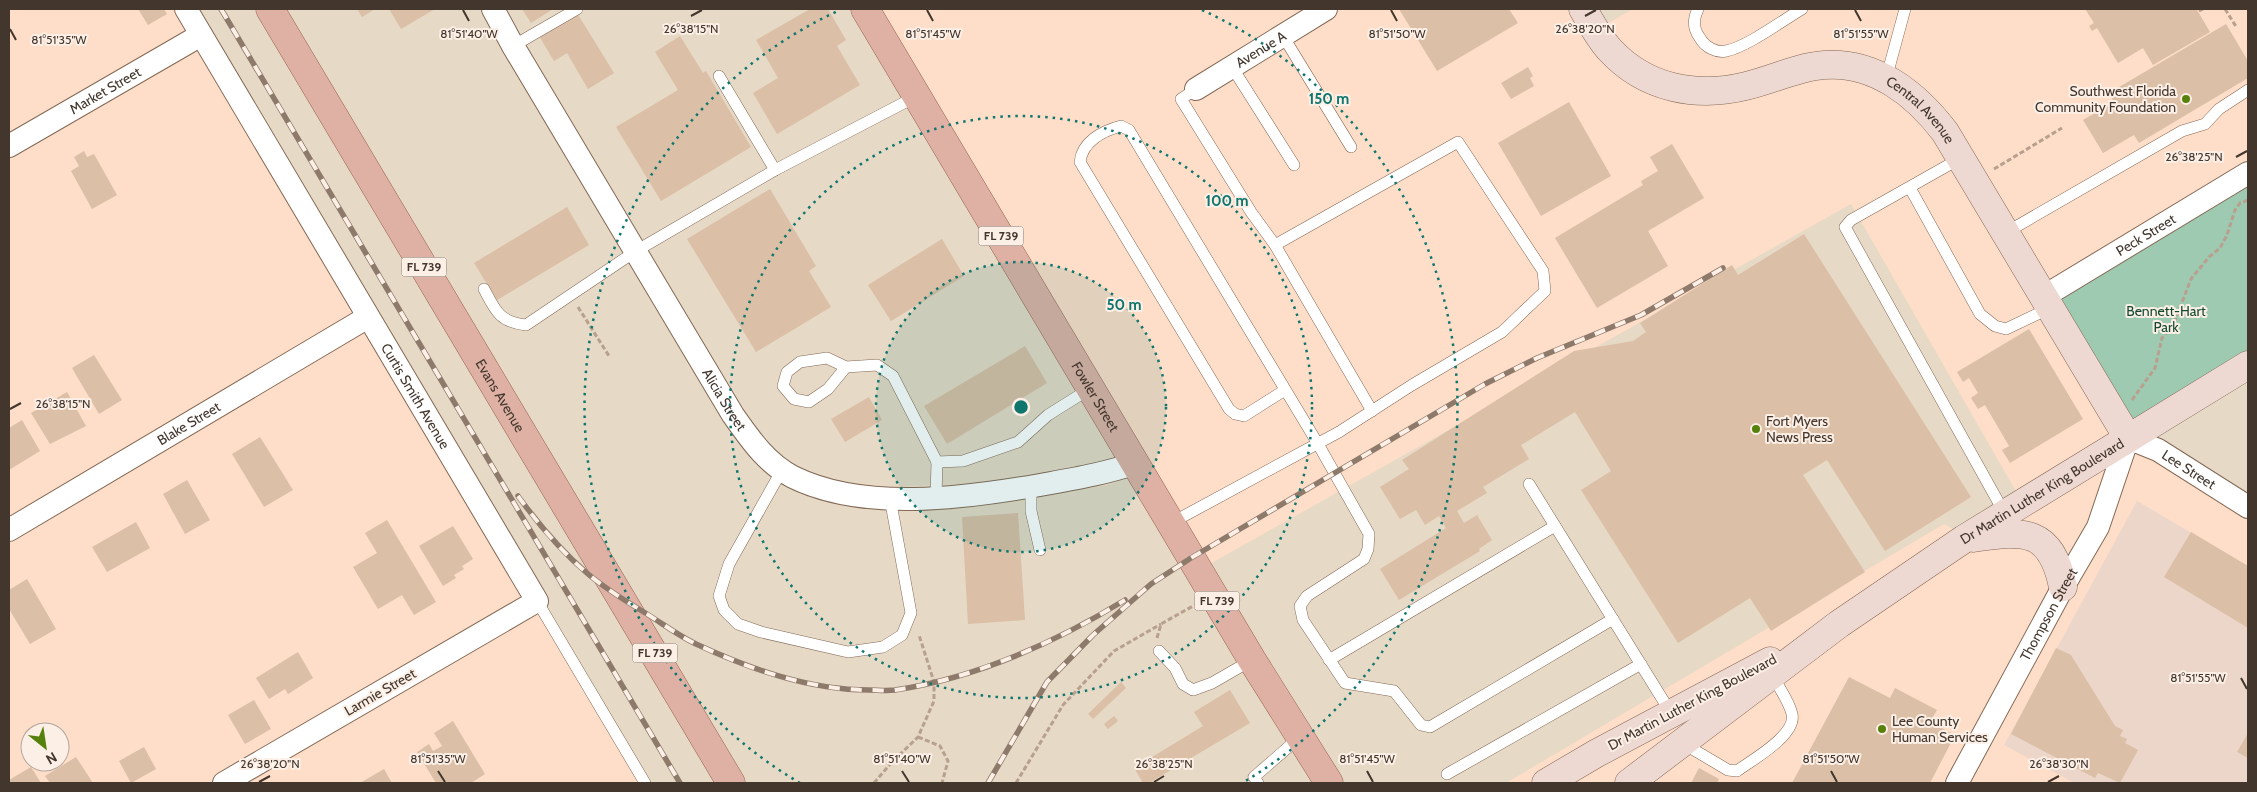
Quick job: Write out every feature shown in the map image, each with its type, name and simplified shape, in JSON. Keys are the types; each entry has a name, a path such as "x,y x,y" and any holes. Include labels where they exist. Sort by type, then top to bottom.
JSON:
{"main road":[{"name":"Evans Avenue","path":"270,9 731,783"},
{"name":"Fowler Street","path":"865,9 1252,660 1329,783"},
{"name":"Central Avenue","path":"1583,9 1610,50 1626,65 1652,80 1674,88 1698,92 1721,92 1748,86 1798,70 1824,65 1851,67 1872,72 1914,98 1931,114 1960,158 2123,430"},
{"name":"Dr Martin Luther King Boulevard","path":"1629,783 1684,744 1840,624 1964,539 2004,514 2123,430 2248,365"},
{"path":"1964,539 2006,532 2035,538 2054,554 2059,566 2063,586"},
{"name":"Dr Martin Luther King Boulevard","path":"1546,783 1597,753 1840,624"},
{"path":"1612,783 1642,764 1667,743 1676,727 1671,714"}],"street":[{"name":"Curtis Smith Avenue","path":"186,9 537,601"},
{"name":"Alicia Street","path":"493,9 513,46 742,429 771,462 782,470 811,485 835,491 890,498 986,494 1105,474 1136,463"},
{"name":"Avenue A","path":"1196,89 1326,9"},
{"name":"Market Street","path":"9,146 201,35"},
{"name":"Peck Street","path":"2047,303 2248,173"},
{"name":"Blake Street","path":"9,530 368,317"},
{"name":"Lee Street","path":"2123,430 2248,507"},
{"name":"Thompson Street","path":"1957,783 2063,586 2098,527 2123,430"},
{"name":"Larmie Street","path":"224,783 537,601"}],"lane":[{"path":"513,46 577,9"},
{"path":"1698,9 1694,17 1695,28 1699,38 1706,47 1725,51 1746,42 1802,9"},
{"path":"1886,79 1905,9"},
{"path":"1283,36 1351,147"},
{"path":"1232,67 1294,166"},
{"path":"719,76 775,170"},
{"path":"1196,89 1182,99 1251,212 1275,245 1372,411"},
{"path":"2005,233 2182,131 2205,124 2219,109 2248,90"},
{"path":"484,289 497,314 512,324 526,325 636,252 775,170 917,96"},
{"path":"1285,390 1244,416 1235,414 1229,409 1080,162 1081,153 1086,144 1113,128 1121,126 1129,130 1318,444 1369,534 1368,549 1364,559 1307,596 1300,606 1304,620 1345,683 1394,691 1421,725 1430,727 1613,619"},
{"path":"1171,523 1318,444 1502,332 1545,291 1543,271 1458,142 1275,245"},
{"path":"1960,158 1851,220 1845,227 2004,514"},
{"path":"1910,188 1980,314 1995,326 2006,329 2047,303"},
{"path":"846,367 828,389 809,402 794,399 783,386 787,372 800,362 827,358 846,367 877,365 893,376 936,462 936,497"},
{"path":"936,462 963,461 1018,442 1048,415 1091,388"},
{"path":"782,470 729,564 719,596 724,610 738,624 761,632 848,652 883,647 902,635 911,613 890,498"},
{"path":"1529,484 1671,714"},
{"path":"1031,486 1031,511 1040,550"},
{"path":"1329,660 1555,526"},
{"name":"Curtis Smith Avenue","path":"537,601 645,783"},
{"path":"1159,651 1176,668 1183,684 1193,690 1212,683 1252,660"},
{"path":"1447,774 1641,664"},
{"path":"1684,744 1728,770 1737,770 1781,739 1792,723 1792,715 1773,676"},
{"path":"1243,783 1256,780 1300,738"}],"path":[{"path":"2225,9 2237,28"},
{"path":"1974,181 2062,128"},
{"path":"2123,430 2155,368 2162,338 2173,326 2191,279 2209,257 2220,248 2227,235 2235,210 2240,203 2248,200"},
{"path":"570,296 609,356"},
{"path":"1016,783 1063,705 1114,651 1214,596"},
{"path":"874,783 892,762 918,737 934,701 934,682 911,613"},
{"path":"1159,651 1156,634 1161,624"},
{"path":"918,737 940,746 948,761 942,783"}],"shaded area":[{"path":"181,9 258,9 720,783 642,783"},
{"path":"282,9 482,9 505,51 787,485 809,495 834,502 937,508 989,505 1108,485 1132,476 1317,783 743,783"},
{"path":"505,9 853,9 1120,457 1102,463 984,483 889,487 836,481 796,467 777,454 759,436 742,410"},
{"path":"1595,9 1633,9 1605,25"},
{"path":"1851,204 2017,493 1955,530 1944,524 1506,783 1341,783 1208,565"},
{"path":"2248,378 2248,495 2152,436"},
{"path":"2137,501 2248,566 2248,783 2074,783 2004,745"}],"green space":[{"name":"Bennett-Hart Park","path":"2248,173 2248,365 2127,438 2044,296"}],"building":[{"path":"138,9 164,9 167,14 148,25"},
{"path":"357,9 375,9 362,17"},
{"path":"389,9 435,9 401,29"},
{"path":"522,9 553,9 531,23"},
{"path":"810,9 828,9 846,40 837,46 860,85 777,134 753,93 778,78 756,40"},
{"path":"1399,9 1509,9 1518,23 1437,71"},
{"path":"2085,9 2199,9 2197,10 2210,32 2153,65 2143,48 2118,63 2097,28 2092,31 2089,26 2094,23"},
{"path":"577,13 614,73 588,89 567,53 554,61 539,36"},
{"path":"2226,24 2248,61 2248,78 2139,143 2134,135 2103,153 2083,120 2114,102 2109,93"},
{"path":"680,36 703,73 706,71 751,147 661,201 616,127 678,90 655,52"},
{"path":"1528,67 1533,76 1530,78 1534,86 1511,99 1501,83"},
{"path":"1569,102 1611,176 1541,216 1498,143"},
{"path":"1672,144 1704,198 1648,231 1668,266 1597,308 1555,238 1643,185 1641,181 1658,171 1650,157"},
{"path":"84,151 87,157 94,154 117,195 92,209 71,171 79,166 74,157"},
{"path":"770,189 816,266 809,271 831,307 756,352 687,239"},
{"path":"567,207 589,245 497,300 474,263"},
{"name":"Fort Myers News Press","path":"1804,234 1971,497 1885,551 1827,460 1803,475 1865,572 1771,631 1750,598 1678,643 1581,490 1611,471 1575,412 1521,445 1529,459 1483,487 1487,493 1457,511 1464,523 1477,515 1492,540 1479,549 1480,551 1399,600 1380,569 1446,528 1439,516 1425,525 1416,510 1400,519 1380,487 1409,469 1402,460 1574,351 1633,341 1646,332 1640,323 1732,265 1738,275"},
{"path":"942,239 964,276 891,321 868,285"},
{"path":"2029,329 2083,419 2010,463 2002,450 2009,446 1985,405 1978,409 1971,398 1978,393 1969,378 1963,382 1957,372"},
{"path":"1025,346 1047,383 947,444 924,406"},
{"path":"94,355 122,400 99,414 72,368"},
{"path":"67,392 86,426 50,444 31,413"},
{"path":"869,397 882,420 845,442 831,419"},
{"path":"22,420 40,451 9,470 9,428"},
{"path":"260,437 293,490 264,507 232,454"},
{"path":"187,480 210,520 185,534 163,494"},
{"path":"1018,513 1025,620 968,624 962,517"},
{"path":"387,520 436,602 414,615 402,595 378,609 353,567 377,553 365,533"},
{"path":"136,522 150,548 107,572 92,547"},
{"path":"453,526 473,559 462,566 464,569 454,575 456,578 443,586 419,546"},
{"path":"2191,532 2248,566 2248,628 2164,577"},
{"path":"27,579 56,629 30,644 9,609 9,590"},
{"path":"2056,648 2071,655 2115,726 2123,730 2120,736 2127,739 2125,743 2138,750 2120,783 2098,773 2095,778 2011,734"},
{"path":"298,652 313,678 288,694 285,689 269,699 256,678"},
{"name":"Lee County Human Services","path":"1849,677 1890,698 1895,688 1937,710 1930,722 1955,735 1930,783 1792,783"},
{"path":"1121,682 1126,688 1093,719 1088,714"},
{"path":"1230,690 1250,723 1149,783 1143,783 1134,768 1203,726 1194,712"},
{"path":"254,700 271,729 245,744 228,715"},
{"path":"1114,716 1118,721 1108,729 1104,724"},
{"path":"453,721 485,774 471,783 436,783 417,752 429,744 433,751 442,746 434,733"},
{"path":"2248,733 2248,758 2237,752"},
{"path":"144,747 156,769 131,783 119,761"},
{"path":"76,757 93,783 50,783 45,776 52,772 70,772 70,761"},
{"path":"1699,768 1719,779 1717,783 1691,783"},
{"path":"384,769 392,783 360,783"},
{"path":"23,772 34,772 41,783 9,783 9,780"}],"railway":[{"path":"221,9 680,783"},
{"path":"988,783 1047,682 1093,635 1151,584 1191,558 1485,384 1537,358 1641,315 1723,268"},
{"path":"518,496 551,537 588,574 677,634 716,653 759,670 824,686 847,689 892,690 955,677 1043,644 1125,600"}],"place":[{"name":"Southwest Florida Community Foundation","path":"2186,99"},
{"name":"Fort Myers News Press","path":"1756,429"},
{"name":"Lee County Human Services","path":"1882,729"}]}
